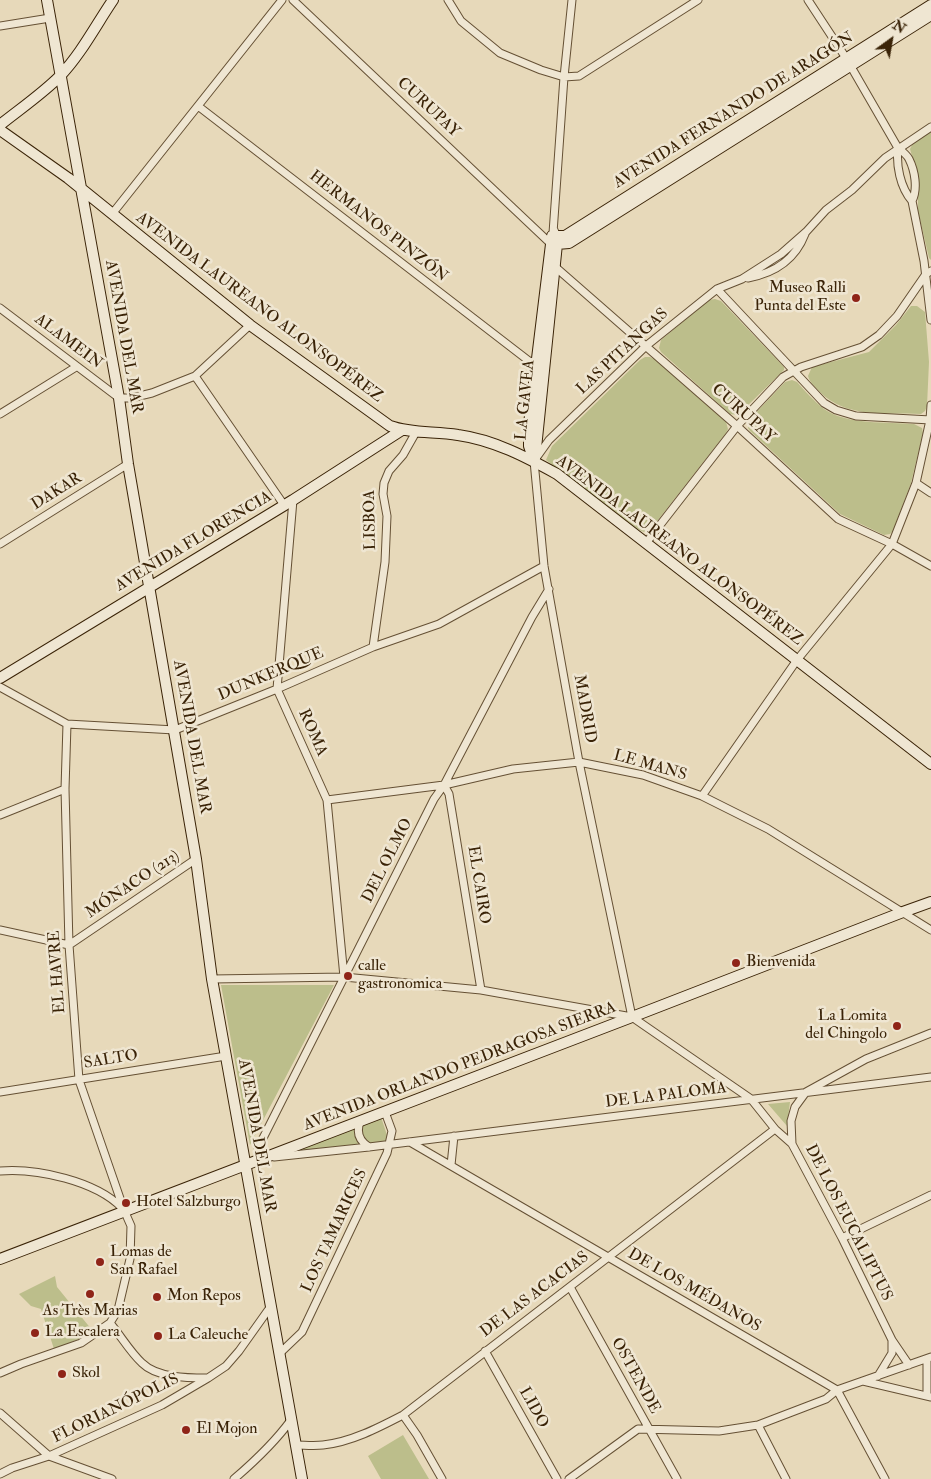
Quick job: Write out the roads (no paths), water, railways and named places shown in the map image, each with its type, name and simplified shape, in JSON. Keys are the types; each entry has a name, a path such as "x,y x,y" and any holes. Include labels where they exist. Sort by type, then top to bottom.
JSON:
{"street":[{"name":"AVENIDA DEL MAR","path":"47,0 119,398 128,464 196,859 212,979 302,1479"},
{"path":"0,125 61,74 75,57 113,0"},
{"path":"112,214 282,0"},
{"name":"CURUPAY","path":"293,0 552,238"},
{"path":"448,0 461,22 500,53 564,77 579,76 698,0"},
{"name":"LA GAVEA","path":"534,461 538,435 540,364 551,265 564,77 572,0"},
{"path":"808,0 848,62 898,148 909,158 915,179 915,196 912,202"},
{"name":"AVENIDA FERNANDO DE ARAGÓN","path":"552,238 569,243 848,62 931,5"},
{"name":"AVENIDA FERNANDO DE ARAGÓN","path":"848,62 931,15"},
{"path":"0,26 50,18"},
{"name":"HERMANOS PINZÓN","path":"198,106 521,355 540,364"},
{"name":"LAS PITANGAS","path":"534,461 549,440 646,346 717,289 742,279 780,254 806,232 826,210 852,190 878,164 898,148 931,127"},
{"name":"AVENIDA LAUREANO ALONSOPÉREZ","path":"0,130 82,190 250,325 390,426 416,432 456,434 502,446 534,461 571,484 931,764"},
{"path":"898,148 896,162 907,195 912,202 928,272 931,320"},
{"name":"CURUPAY","path":"551,265 737,426 838,519 892,544 931,566"},
{"path":"646,543 737,426 783,377 793,370 862,348 879,335 897,316 928,272"},
{"path":"717,289 824,403 836,410 856,416 930,420"},
{"name":"ALAMEIN","path":"0,308 119,398"},
{"path":"119,398 131,398 152,393 195,376 250,325"},
{"path":"0,414 76,366"},
{"path":"195,376 288,502"},
{"path":"702,796 797,660 892,544 916,483 930,420 931,405"},
{"name":"AVENIDA FLORENCIA","path":"0,678 402,430"},
{"name":"LISBOA","path":"373,647 386,552 387,516 382,494 384,483 416,432"},
{"name":"MADRID","path":"534,461 544,566 579,762 632,1017"},
{"name":"DAKAR","path":"0,544 128,464"},
{"path":"916,483 931,492"},
{"name":"ROMA","path":"288,502 277,689 328,800 344,977"},
{"name":"DUNKERQUE","path":"0,686 67,724 174,730 277,689 373,647 439,624 544,566"},
{"name":"DEL OLMO","path":"258,1148 434,799 444,785 532,617 549,589"},
{"name":"EL HAVRE","path":"67,724 65,788 69,945 79,1080 131,1226 130,1259 118,1310 110,1323"},
{"name":"LE MANS","path":"328,800 444,785 513,769 579,762 643,775 702,796 768,829 931,930"},
{"name":"EL CAIRO","path":"444,785 449,794 481,990"},
{"path":"0,815 65,788"},
{"name":"MÓNACO (213)","path":"69,945 196,859"},
{"name":"AVENIDA ORLANDO PEDRAGOSA SIERRA","path":"0,1259 931,902"},
{"path":"0,930 69,945"},
{"name":"DE LOS EUCALIPTUS","path":"212,979 344,977 481,990 632,1017 751,1099 775,1129 792,1144 842,1238 892,1340 909,1365"},
{"path":"792,1144 791,1121 795,1107 806,1092 866,1060 931,1033"},
{"name":"SALTO","path":"0,1092 226,1056"},
{"name":"DE LA PALOMA","path":"263,1159 931,1077"},
{"name":"LOS TAMARICES","path":"280,1353 302,1332 387,1153 392,1131 385,1112"},
{"path":"360,1122 358,1128 360,1139 369,1147"},
{"name":"DE LAS ACACIAS","path":"295,1445 324,1445 350,1438 377,1429 403,1415 775,1129"},
{"path":"392,1131 407,1142"},
{"path":"451,1165 454,1136"},
{"name":"DE LOS MÉDANOS","path":"407,1142 451,1165 837,1390"},
{"path":"0,1171 26,1170 59,1176 104,1194 114,1200 124,1210"},
{"path":"842,1238 931,1195"},
{"name":"OSTENDE","path":"570,1287 676,1479"},
{"name":"FLORIANÓPOLIS","path":"0,1474 49,1456 162,1405 208,1378 226,1366 271,1306"},
{"path":"0,1374 21,1364 81,1343 110,1323 143,1365 162,1374 184,1378 208,1378"},
{"path":"878,1376 892,1353 892,1340"},
{"name":"LIDO","path":"485,1351 557,1479"},
{"path":"569,1479 638,1428 719,1431 758,1425 826,1399 837,1390 862,1381 929,1358 929,1396 862,1381"},
{"path":"837,1390 885,1479"},
{"path":"0,1413 49,1456 112,1479"},
{"path":"403,1415 417,1435 442,1479"},
{"path":"234,1479 255,1461 282,1433 291,1420"},
{"path":"758,1425 786,1479"}],"place":[{"name":"Museo Ralli Punta del Este","path":"856,298"},
{"name":"Bienvenida","path":"736,963"},
{"name":"calle gastronomica","path":"348,976"},
{"name":"La Lomita del Chingolo","path":"897,1026"},
{"name":"Hotel Salzburgo","path":"126,1203"},
{"name":"Lomas de San Rafael","path":"100,1262"},
{"name":"As Très Marias","path":"90,1294"},
{"name":"Mon Repos","path":"157,1297"},
{"name":"La Escalera","path":"35,1333"},
{"name":"La Caleuche","path":"158,1336"},
{"name":"Skol","path":"62,1374"},
{"name":"El Mojon","path":"186,1430"}]}
